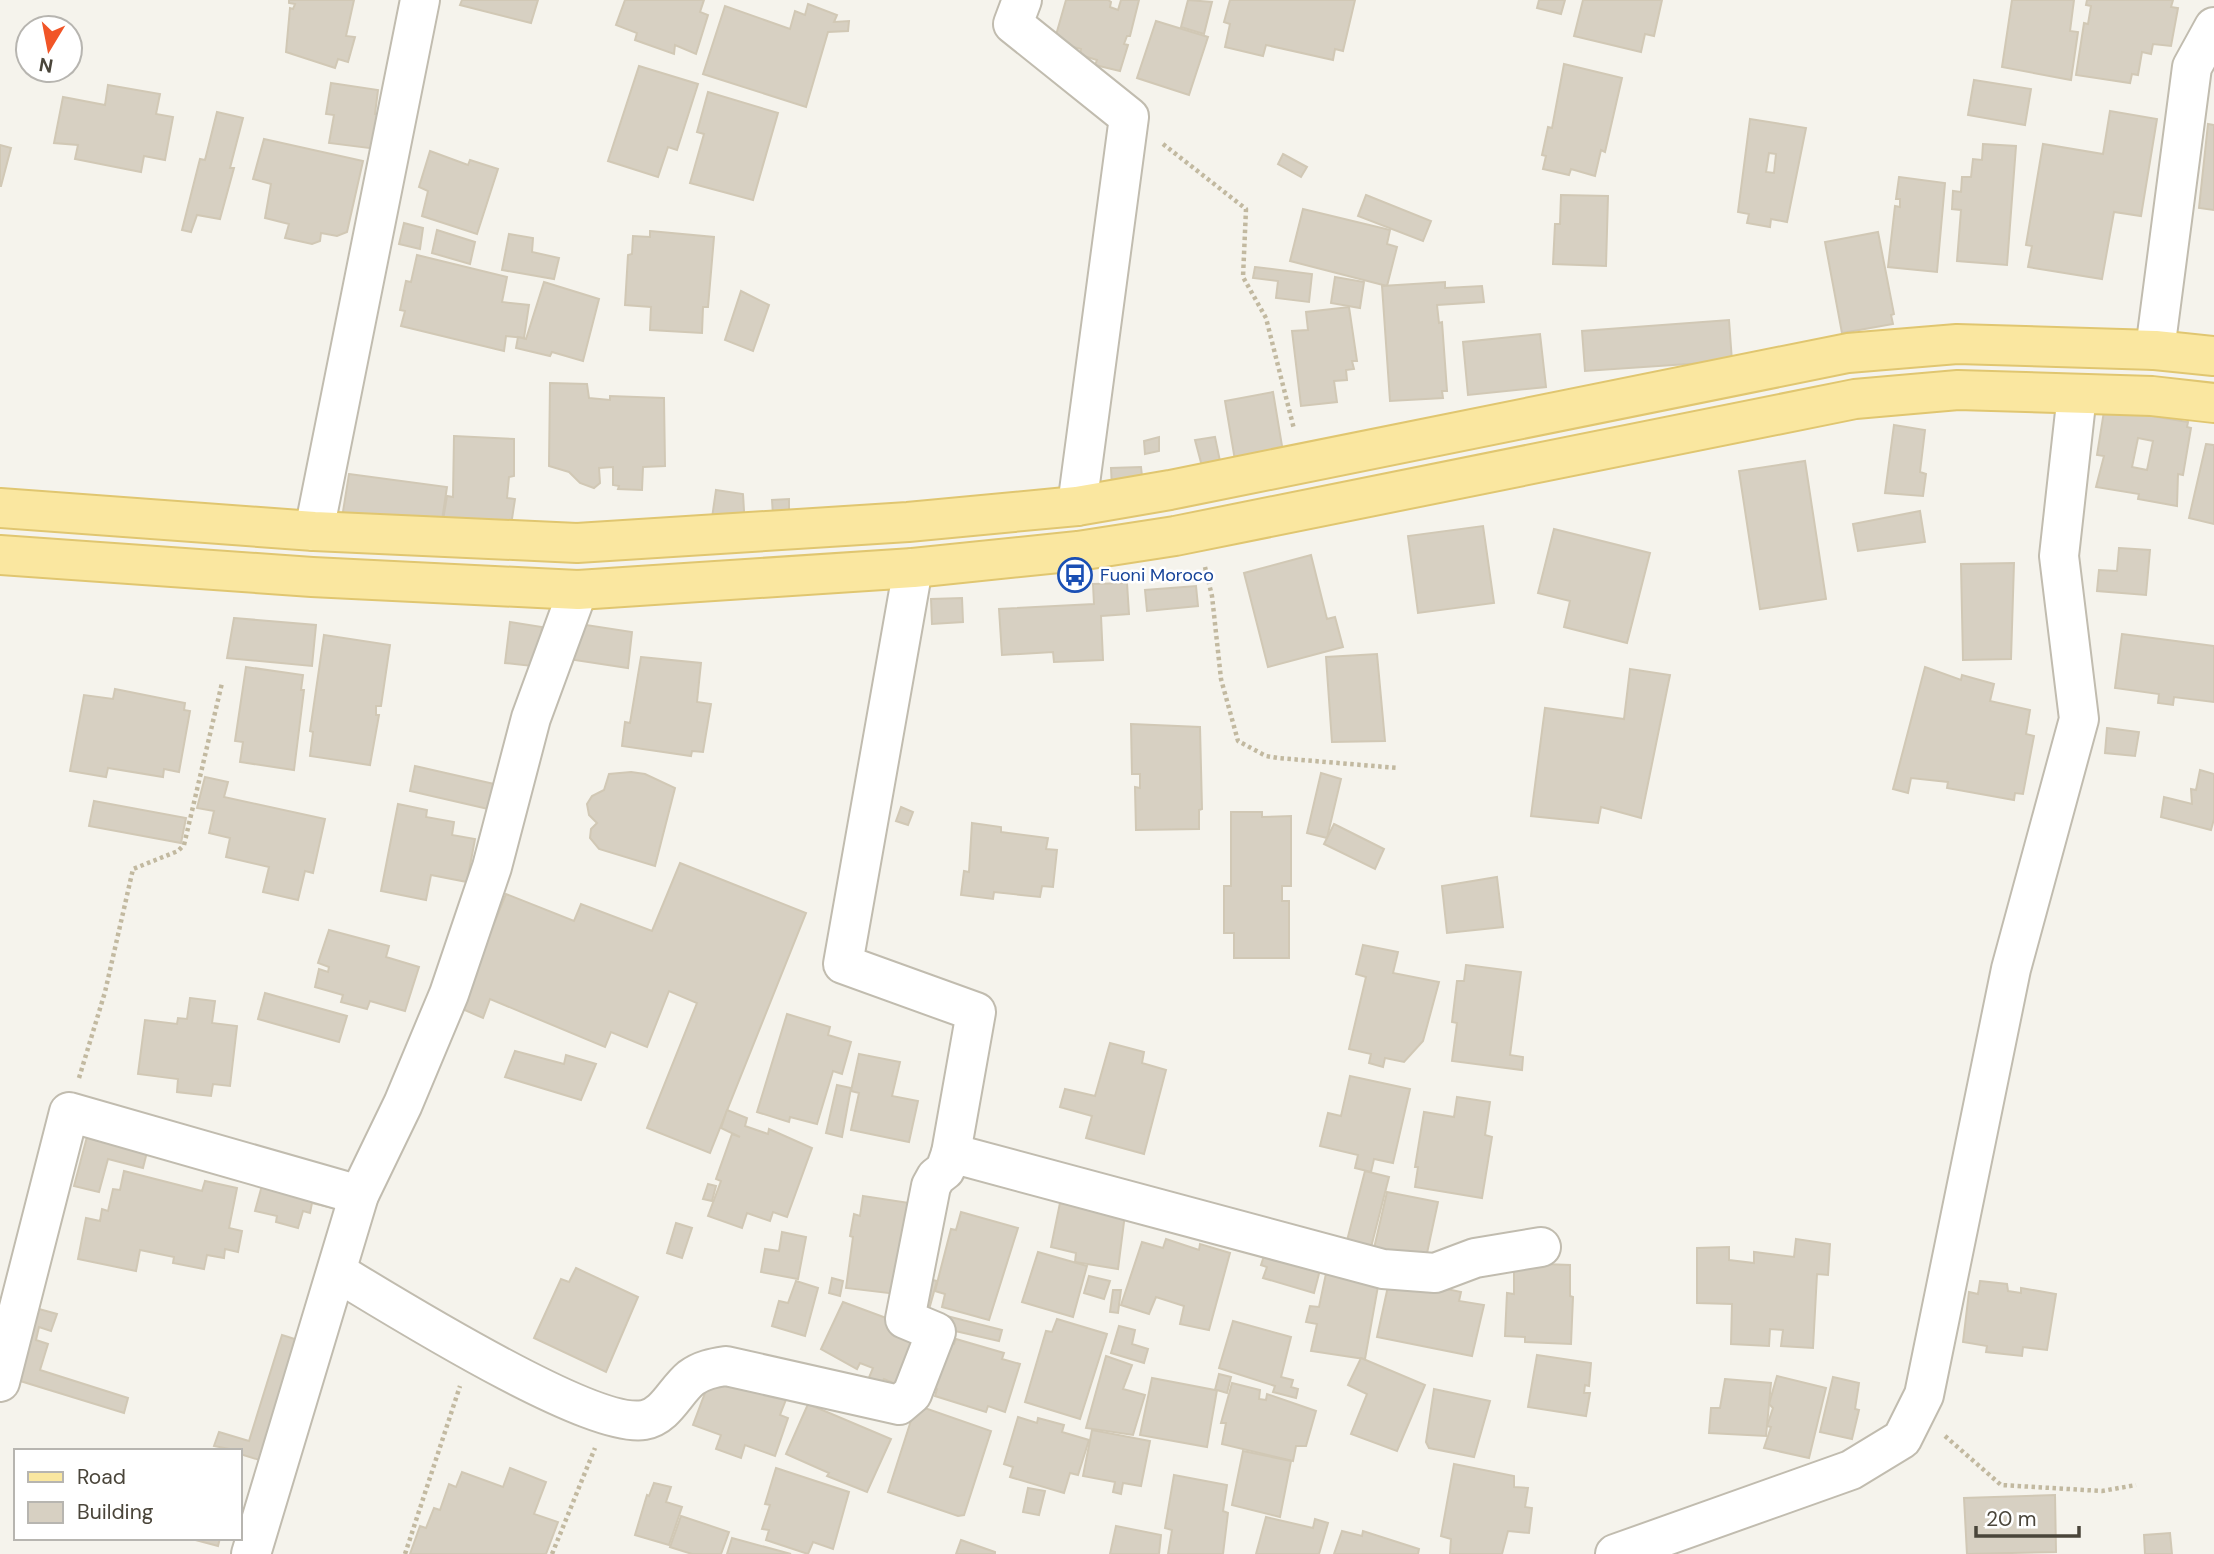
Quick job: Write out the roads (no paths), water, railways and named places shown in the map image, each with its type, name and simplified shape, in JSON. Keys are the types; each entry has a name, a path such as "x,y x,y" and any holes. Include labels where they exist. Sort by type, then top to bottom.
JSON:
{"main road":[{"path":"0,508 314,531 577,543 908,522 1077,506 1848,353 1957,344 2155,350 2214,356"},
{"path":"0,555 312,577 578,590 913,568 1078,551 1175,536 1855,399 1958,390 2152,396 2214,403"}],"street":[{"path":"314,531 420,0"},
{"path":"1023,0 1013,24 1129,117 1077,506"},
{"path":"2155,350 2192,67 2214,27"},
{"path":"1615,1554 1851,1470 1902,1439 1924,1395 2011,969 2079,719 2059,556 2072,412 2077,394"},
{"path":"337,1272 472,1353 608,1417 643,1420 658,1414 690,1379 706,1369 726,1366 874,1402 899,1405 912,1394 936,1332 905,1319 932,1186 936,1177 945,1170 951,1153 976,1012 843,964 913,568"},
{"path":"251,1554 359,1195 403,1104 449,993 492,867 531,718 578,590"},
{"path":"0,1382 68,1112 359,1195"},
{"path":"951,1153 1383,1269 1435,1273 1475,1258 1541,1247"}],"place":[{"name":"Fuoni Moroco","path":"1075,575"}]}
